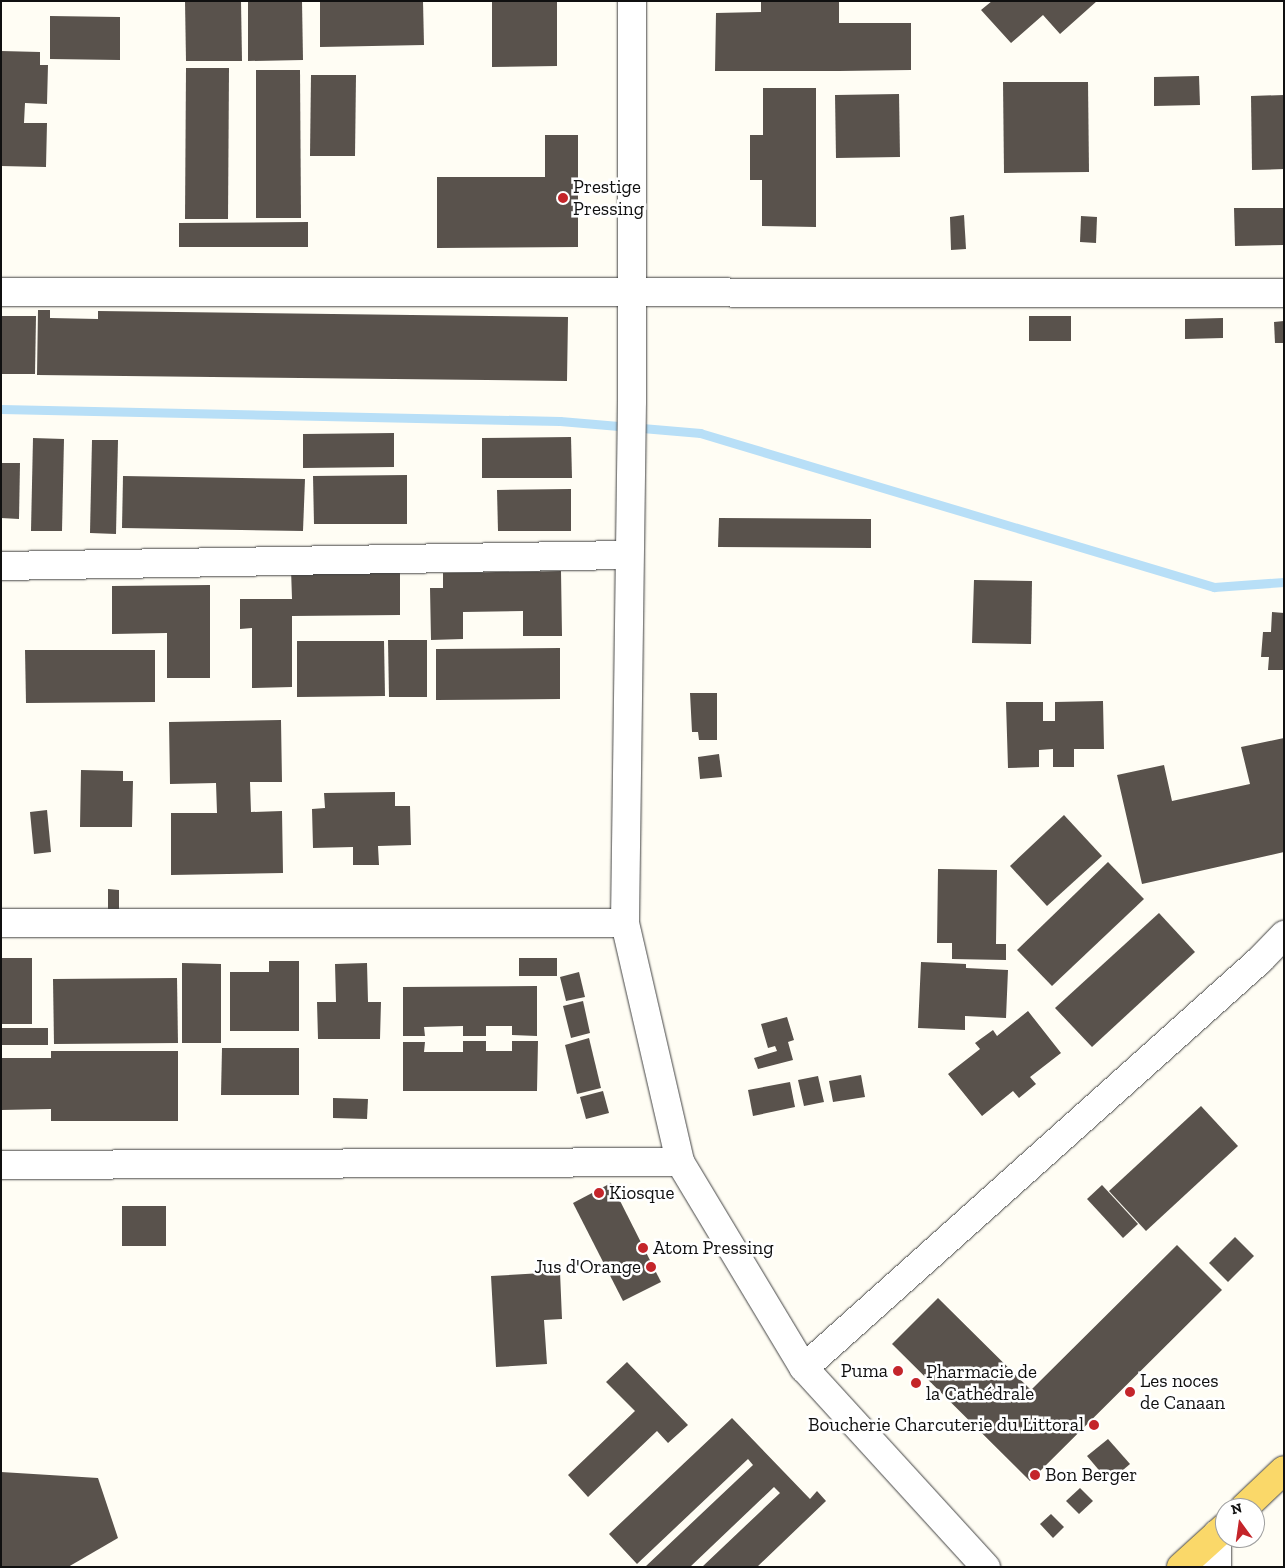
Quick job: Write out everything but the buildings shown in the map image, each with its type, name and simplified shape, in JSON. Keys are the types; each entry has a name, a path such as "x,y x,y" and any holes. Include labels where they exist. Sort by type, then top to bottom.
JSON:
{"main road":[{"path":"1255,1498 1284,1470"},
{"path":"1181,1567 1215,1536"}],"street":[{"path":"632,1 633,292 628,555 625,924 680,1162 804,1368 986,1567"},
{"path":"1,292 1284,292"},
{"path":"1,566 628,555"},
{"path":"1,923 625,924"},
{"path":"804,1368 1260,960 1284,935"},
{"path":"1,1165 680,1162"},
{"path":"1217,1567 1219,1548"}],"waterway":[{"path":"1,409 560,421 700,433 1214,587 1284,582"}],"place":[{"name":"Prestige Pressing","path":"563,198"},
{"name":"Kiosque","path":"599,1193"},
{"name":"Atom Pressing","path":"643,1248"},
{"name":"Jus d'Orange","path":"651,1267"},
{"name":"Puma","path":"898,1371"},
{"name":"Pharmacie de la Cathédrale","path":"916,1383"},
{"name":"Les noces de Canaan","path":"1130,1392"},
{"name":"Boucherie Charcuterie du Littoral","path":"1094,1425"},
{"name":"Bon Berger","path":"1035,1475"}]}
